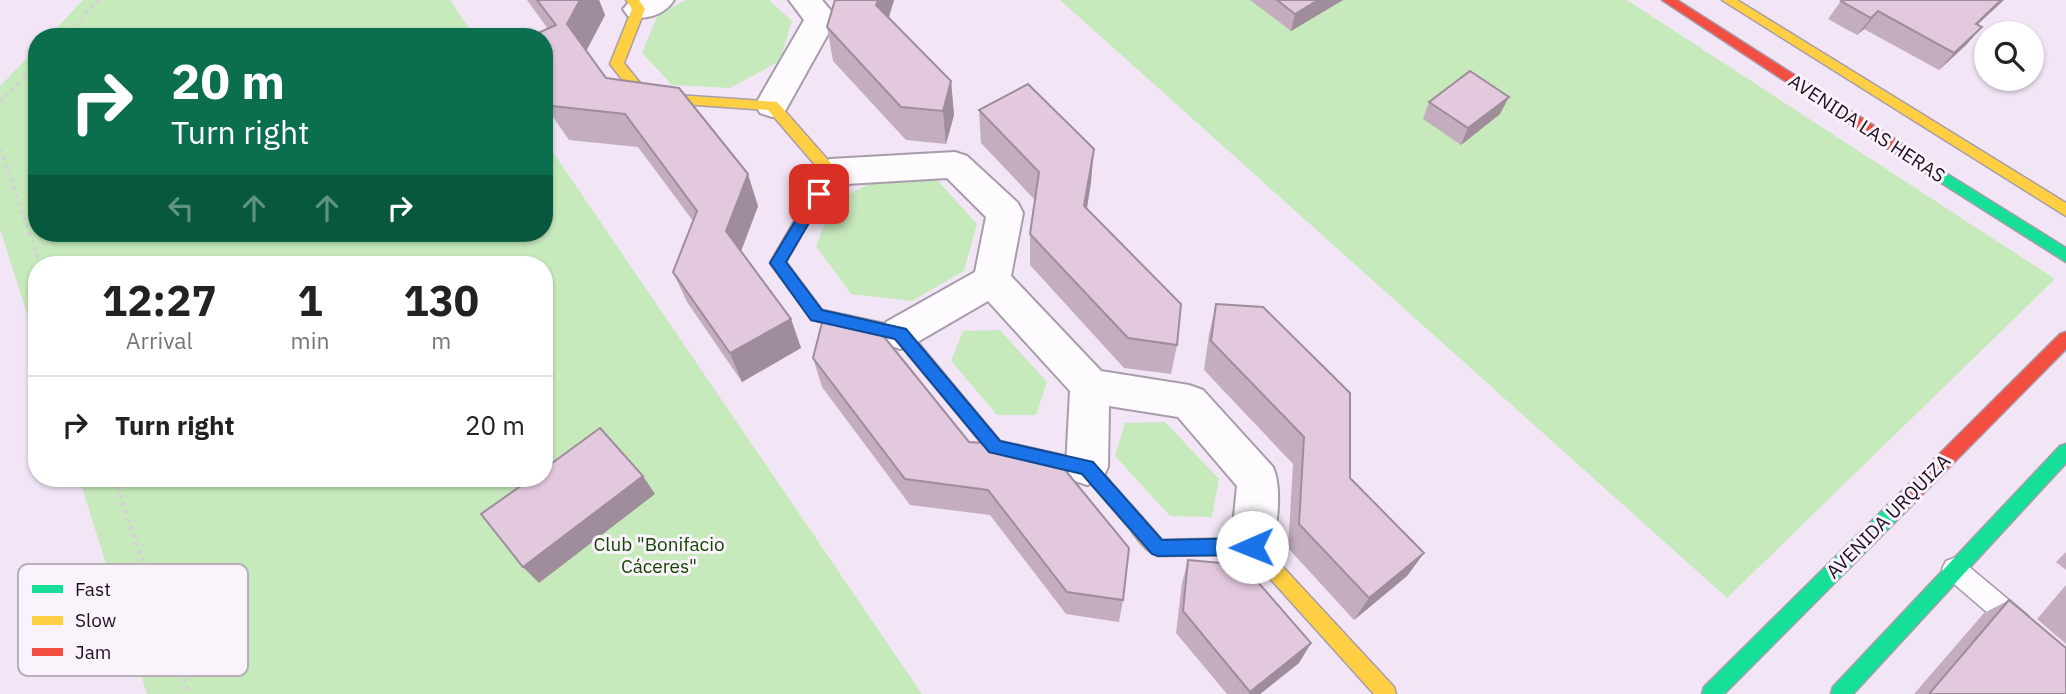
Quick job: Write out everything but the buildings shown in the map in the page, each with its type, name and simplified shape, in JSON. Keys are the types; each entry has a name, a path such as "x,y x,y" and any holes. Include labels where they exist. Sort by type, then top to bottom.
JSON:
{"main road":[{"name":"AVENIDA LAS HERAS","path":"1668,0 2066,256"},
{"name":"AVENIDA LAS HERAS","path":"1728,0 2066,210"},
{"path":"643,3 617,64 644,98 772,105 830,172 778,263 817,315 900,333 995,447 1087,467 1158,548 1252,547 1387,694"},
{"name":"AVENIDA URQUIZA","path":"1710,694 2066,338"},
{"path":"1840,694 2066,451"}],"street":[{"path":"772,105 821,18 804,0"},
{"path":"830,172 955,165 1005,213 992,280 900,333"},
{"path":"992,280 1090,386 1189,402 1258,480 1252,547"},
{"path":"1087,467 1090,386"}],"lane":[{"path":"1954,569 2035,637"}],"path":[{"path":"72,28 99,0"},
{"path":"0,102 28,73"},
{"path":"0,149 28,230"},
{"path":"117,487 144,564"},
{"path":"183,676 189,694"}],"green space":[{"path":"83,0 450,0 469,28 57,28"},
{"path":"686,0 769,0 792,21 780,61 730,88 672,85 642,53 658,14"},
{"path":"1060,0 1627,0 2055,279 1727,598"},
{"name":"Club \"Bonifacio Cáceres\"","path":"28,57 28,242 553,242 553,152 922,694 147,694 141,676 248,676 248,564 106,564 82,487 553,487 553,256 28,256 28,317 0,229 0,86"},
{"path":"883,177 938,181 977,224 964,271 912,301 851,294 816,246 833,202"},
{"path":"1000,330 1047,382 1036,415 997,415 951,361 963,331"},
{"path":"1165,422 1219,479 1212,517 1170,516 1115,456 1125,423"}],"traffic: fast":[{"path":"1907,154 2066,256"},
{"path":"845,321 900,333 995,447 1087,467 1136,523"},
{"path":"1840,694 2066,451"},
{"path":"1711,694 1900,505"}],"traffic: slow":[{"path":"632,0 639,9 617,64 644,98 772,105 830,172 778,263 817,315 845,321"},
{"path":"1728,0 2066,210"},
{"path":"1136,523 1158,548 1252,546 1387,694"}],"traffic: jam":[{"path":"1668,0 1907,154"},
{"path":"1900,505 2066,339"}],"route":[{"path":"819,194 778,263 817,315 900,333 995,447 1087,467 1158,548 1252,547"}]}
